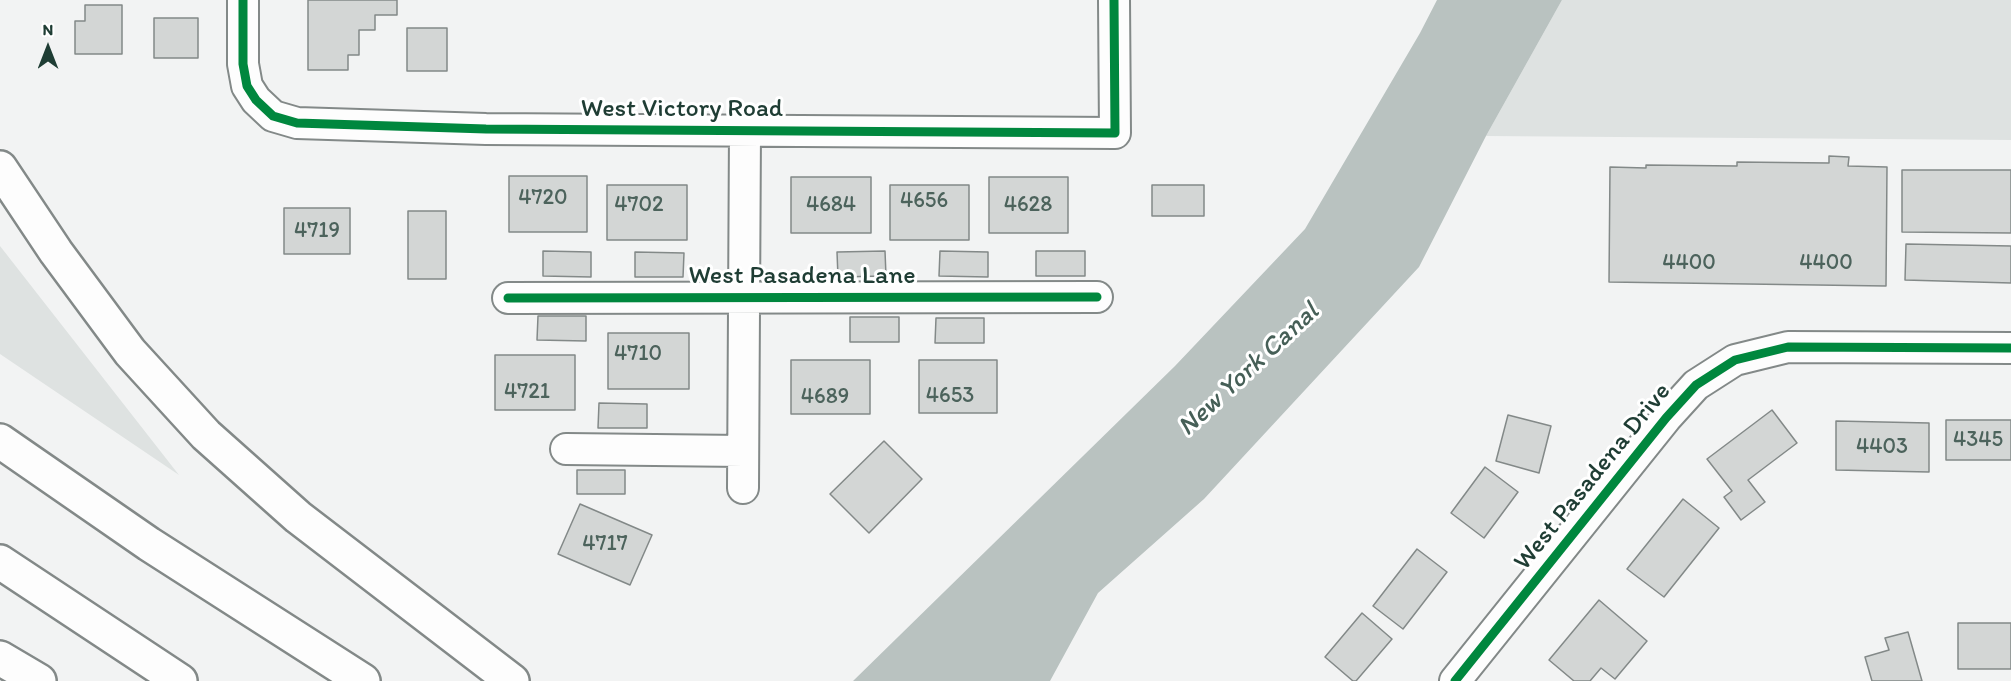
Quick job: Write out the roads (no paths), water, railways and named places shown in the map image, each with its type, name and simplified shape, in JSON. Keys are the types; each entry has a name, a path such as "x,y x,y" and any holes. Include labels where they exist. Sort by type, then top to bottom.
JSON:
{"highway":[{"path":"0,168 56,252 130,352 206,435 298,517 512,681"},
{"path":"0,441 149,544 363,681"},
{"path":"0,562 180,681"},
{"path":"0,658 39,681"}],"street":[{"name":"West Victory Road","path":"243,0 243,64 247,86 256,100 273,116 297,123 486,129 1115,133 1114,0"},
{"path":"743,488 745,130"},
{"name":"West Pasadena Lane","path":"508,298 1097,297"},
{"name":"West Pasadena Drive","path":"1455,681 1666,418 1696,385 1735,360 1788,347 2011,348"},
{"path":"566,449 743,451"}],"water":[{"name":"New York Canal","path":"1437,0 1562,0 1486,136 1419,267 1204,499 1098,593 1050,681 853,681 1175,366 1305,229"}]}
